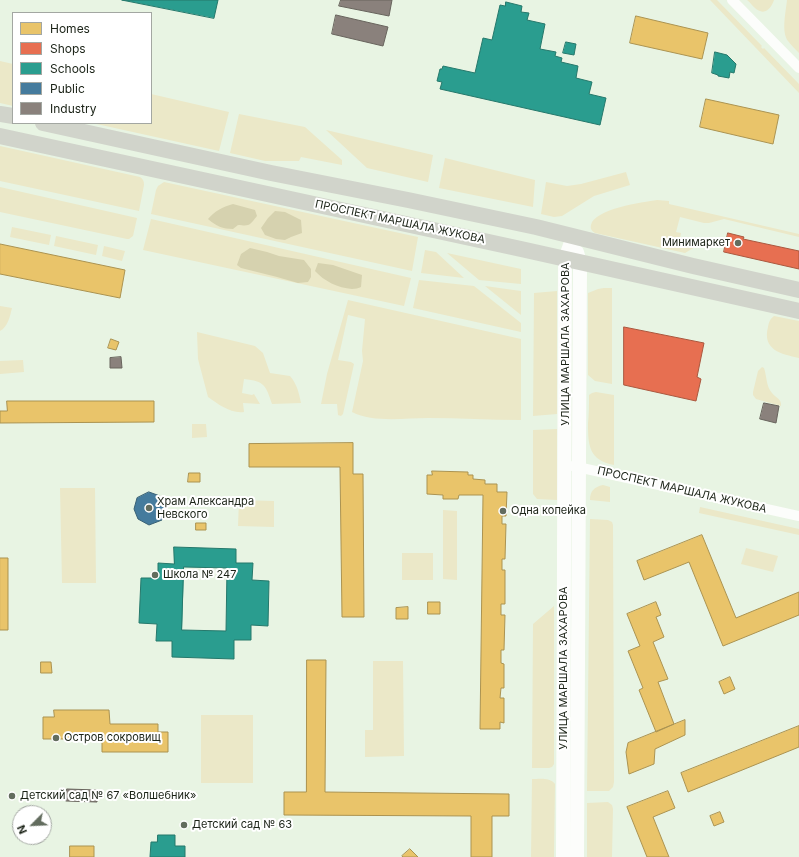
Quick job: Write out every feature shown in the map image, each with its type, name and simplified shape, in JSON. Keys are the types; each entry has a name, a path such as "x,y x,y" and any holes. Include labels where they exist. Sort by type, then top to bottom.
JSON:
{"main road":[{"path":"0,114 12,116"},
{"name":"ПРОСПЕКТ МАРШАЛА ЖУКОВА","path":"48,124 271,173 536,227 693,266 799,290"},
{"name":"ПРОСПЕКТ МАРШАЛА ЖУКОВА","path":"0,136 799,311"}],"street":[{"path":"732,0 799,68"},
{"name":"УЛИЦА МАРШАЛА ЗАХАРОВА","path":"573,237 579,467 578,857"},
{"name":"УЛИЦА МАРШАЛА ЗАХАРОВА","path":"563,857 565,464 573,261"},
{"name":"ПРОСПЕКТ МАРШАЛА ЖУКОВА","path":"565,464 799,516"}],"shaded area":[{"path":"710,0 717,0 762,46 761,47 763,49 764,48 799,84 799,93"},
{"path":"747,0 774,0 769,9 763,12 756,9"},
{"path":"787,0 799,0 799,53 786,37 784,21"},
{"path":"0,61 12,64 12,106 0,103"},
{"path":"152,94 229,112 219,151 97,124 152,124"},
{"path":"239,114 305,127 342,160 342,165 301,157 299,161 265,161 230,153"},
{"path":"326,130 433,155 428,182 367,168"},
{"path":"0,146 140,177 143,180 144,185 139,211 0,181"},
{"path":"445,158 535,180 533,207 439,188"},
{"path":"626,172 630,185 594,196 562,216 554,217 541,214 546,182 567,186 581,184"},
{"path":"164,182 418,237 412,271 151,214 156,190 158,186"},
{"path":"0,187 137,218 133,236 127,239 0,212"},
{"path":"657,200 669,201 669,204 799,234 799,237 724,219 704,223 680,217 676,232 681,233 679,244 695,247 685,253 595,233 591,229 594,219 610,211 620,207"},
{"path":"233,204 255,210 257,216 249,225 238,225 233,229 220,227 208,219 225,206"},
{"path":"275,211 285,212 301,220 302,233 285,240 276,239 265,235 261,228"},
{"path":"151,219 411,278 404,306 143,250"},
{"path":"12,227 51,235 49,245 10,237"},
{"path":"56,236 98,245 96,255 54,246"},
{"path":"104,246 125,251 122,261 102,256"},
{"path":"250,248 279,256 304,260 311,269 311,277 308,282 298,283 241,268 237,265 241,254"},
{"path":"425,250 436,252 464,278 421,273"},
{"path":"447,253 521,269 521,284 479,280"},
{"path":"318,263 333,265 362,275 361,287 353,289 347,288 337,286 327,281 315,271"},
{"path":"419,280 474,286 521,323 521,332 413,308"},
{"path":"485,286 521,291 521,315"},
{"path":"604,288 612,288 612,384 595,381 588,375 588,293"},
{"path":"557,291 557,414 533,416 534,293"},
{"path":"348,300 521,339 521,420 440,418 379,419 370,418 352,412 363,361 362,351 365,319 348,315 338,360 351,362 354,364 343,414 341,416 338,415 337,404 321,404 327,374"},
{"path":"0,306 12,308 7,324 0,331"},
{"path":"774,316 799,321 799,358 786,355 774,350 770,346 767,335 768,327 769,322"},
{"path":"197,332 255,346 263,353 270,373 290,376 296,385 301,403 272,404 266,389 261,383 244,379 242,393 254,394 260,404 243,403 244,412 239,412 230,410 216,403 208,397 198,359"},
{"path":"23,360 24,372 0,374 0,361"},
{"path":"762,367 764,368 769,387 772,393 780,400 781,406 756,399 753,395 758,371"},
{"path":"596,392 614,395 614,465 599,460 592,451 590,445 588,431 589,395"},
{"path":"192,424 206,424 207,437 192,438"},
{"path":"557,429 557,500 537,499 533,494 533,430"},
{"path":"603,485 610,487 610,502 590,500 593,490"},
{"path":"60,488 95,488 96,583 62,583"},
{"path":"239,500 274,501 274,527 238,526"},
{"path":"700,507 799,529 799,535 699,513"},
{"path":"443,510 457,511 457,580 443,579"},
{"path":"590,519 608,520 612,522 613,525 614,782 613,787 609,791 587,791"},
{"path":"746,548 778,556 773,572 741,564"},
{"path":"402,553 433,553 433,580 402,580"},
{"path":"554,606 554,764 549,768 532,768 533,624"},
{"path":"373,661 403,661 404,756 365,757 365,730 373,730"},
{"path":"201,715 253,715 253,783 201,783"},
{"path":"532,779 547,779 555,784 554,857 531,857"},
{"path":"608,802 612,805 613,809 612,857 587,857 587,803"}],"building: Homes":[{"path":"636,16 708,33 702,59 630,43"},
{"path":"706,99 779,115 773,144 700,127"},
{"path":"0,244 125,270 120,298 0,274"},
{"path":"111,339 119,342 116,350 108,348"},
{"path":"7,401 154,401 154,422 0,423 0,411 7,411"},
{"path":"353,443 353,474 363,474 364,617 342,617 340,467 249,467 249,444"},
{"path":"432,471 468,472 468,475 473,475 473,479 485,480 485,484 497,484 497,492 507,492 506,516 502,516 502,524 506,524 505,559 502,559 502,570 505,570 505,604 501,604 501,615 505,615 504,650 501,650 501,663 504,664 504,688 501,688 500,698 504,698 504,723 500,722 500,729 480,729 483,495 459,495 458,499 443,499 443,495 427,494 427,475 432,475"},
{"path":"189,473 200,473 200,482 188,482"},
{"path":"196,523 206,523 206,530 196,530"},
{"path":"702,535 736,618 799,592 799,615 723,646 689,562 644,580 637,561"},
{"path":"0,558 8,558 8,630 0,630"},
{"path":"428,602 440,602 440,614 428,614"},
{"path":"656,602 661,615 656,617 664,637 653,642 668,679 658,682 674,724 656,732 639,690 643,688 628,651 640,646 627,614"},
{"path":"408,607 408,619 396,619 396,608"},
{"path":"307,660 326,660 325,792 509,794 509,816 492,816 492,857 471,857 471,816 284,815 284,792 306,792"},
{"path":"41,662 51,662 52,673 41,673"},
{"path":"730,677 735,689 724,694 719,682"},
{"path":"54,710 109,710 110,724 158,724 158,732 168,732 168,752 102,752 102,739 43,739 43,717 54,717"},
{"path":"685,720 685,735 655,749 654,764 629,774 626,752 628,743"},
{"path":"799,726 799,747 688,792 681,773"},
{"path":"668,791 675,808 653,817 669,857 647,857 627,807"},
{"path":"720,812 724,822 714,826 710,816"},
{"path":"70,846 94,846 94,857 70,857"},
{"path":"410,849 418,857 402,856"}],"building: Shops":[{"path":"728,233 744,237 743,239 799,251 799,269 724,252"},
{"path":"624,327 704,343 697,377 701,379 696,401 624,385"}],"building: Schools":[{"path":"122,0 218,0 214,18"},
{"path":"506,2 522,6 521,12 529,13 527,20 545,24 540,49 556,52 555,56 562,58 561,62 578,66 576,78 592,82 589,94 606,98 600,125 440,89 442,82 437,81 440,69 442,69 443,66 475,73 483,38 492,40 500,5 505,6"},
{"path":"566,42 576,44 574,55 563,53"},
{"path":"715,52 727,55 736,64 734,73 730,72 729,78 712,73"},
{"path":"174,547 236,549 236,563 253,563 252,580 269,581 268,626 251,625 251,640 234,640 234,659 172,657 172,641 156,641 157,624 139,623 141,578 158,578 158,563 174,564","holes":["184,567 227,568 226,631 182,630"]},
{"path":"158,835 175,835 175,846 185,846 185,857 150,857 151,842 157,842"}],"building: Public":[{"name":"Храм Александра Невского","path":"149,492 160,496 165,507 162,520 149,525 138,519 134,509 137,498"}],"building: Industry":[{"path":"341,0 392,0 389,16 339,6"},
{"path":"336,15 388,27 383,46 332,34"},
{"path":"121,357 122,368 110,368 110,358"},
{"path":"764,403 779,406 776,423 760,419"},
{"path":"67,789 97,790 97,802 66,801"}],"place":[{"name":"Минимаркет","path":"738,243"},
{"name":"Храм Александра Невского","path":"149,508"},
{"name":"Одна копейка","path":"503,511"},
{"name":"Школа № 247","path":"155,575"},
{"name":"Остров сокровищ","path":"56,738"},
{"name":"Детский сад № 67 «Волшебник»","path":"12,796"},
{"name":"Детский сад № 63","path":"184,825"}]}
